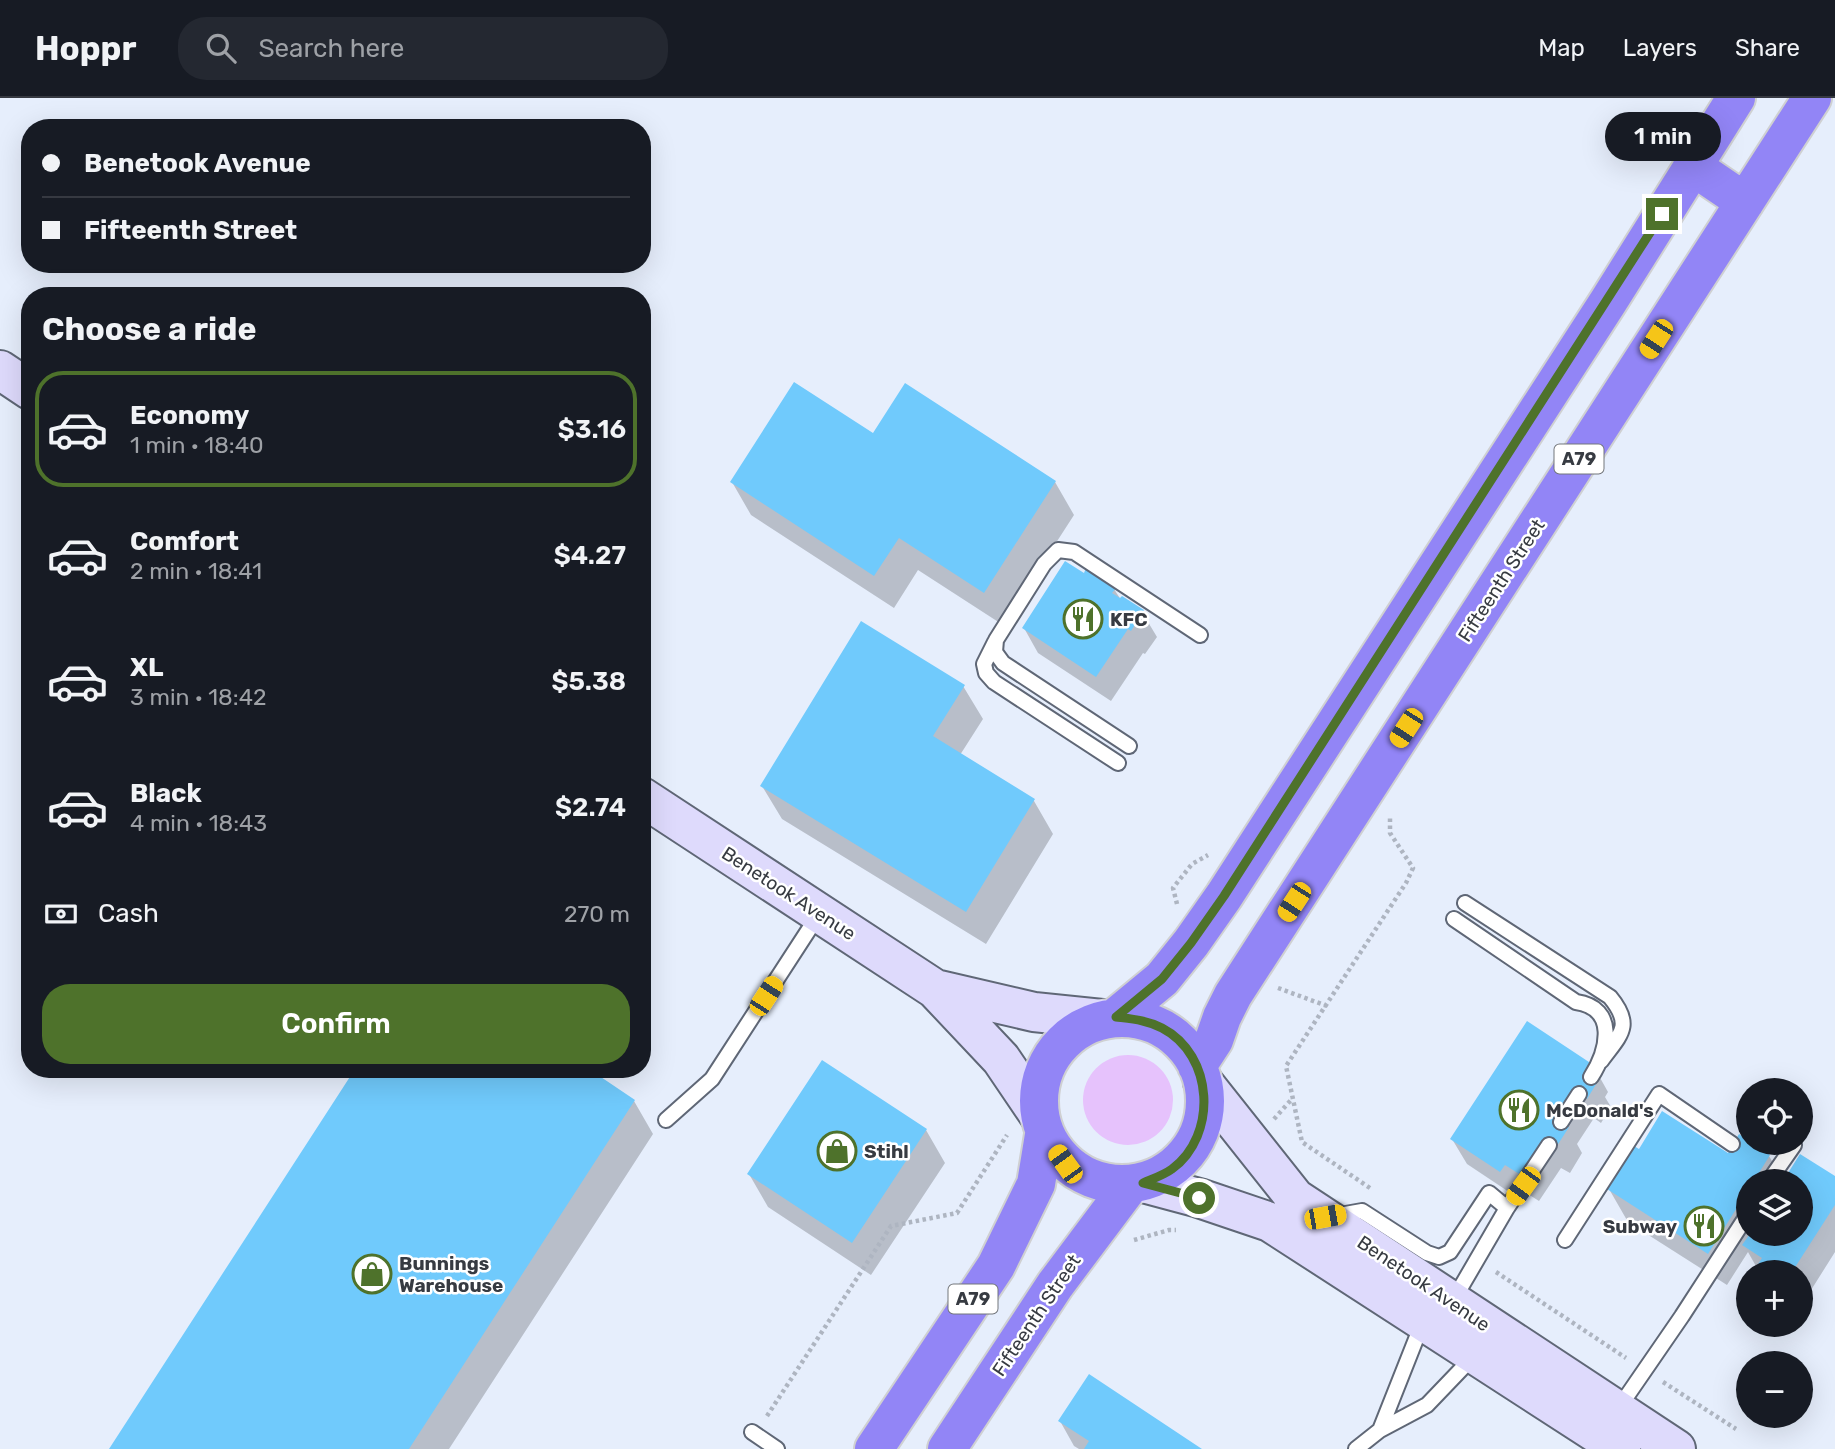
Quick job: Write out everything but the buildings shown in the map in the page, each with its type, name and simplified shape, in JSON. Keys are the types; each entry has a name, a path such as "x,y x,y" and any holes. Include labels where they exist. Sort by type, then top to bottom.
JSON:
{"highway":[{"name":"A79","path":"874,1449 996,1266 1036,1184 1031,1127 1040,1084 1051,1055 1073,1032 1109,1018 1162,979 1191,943 1608,302 1736,98"},
{"name":"Fifteenth Street","path":"1200,1074 1233,995 1812,98"},
{"path":"1692,166 1745,202"},
{"path":"1031,1127 1065,1164 1096,1181 1137,1184 1172,1169 1193,1145 1205,1115 1200,1074 1184,1045 1164,1029 1141,1020 1109,1018"},
{"name":"Fifteenth Street","path":"947,1449 1055,1285 1137,1184"}],"street":[{"path":"0,370 21,384"},
{"name":"Benetook Avenue","path":"651,803 935,989 1001,1059 1031,1127"},
{"name":"Benetook Avenue","path":"935,989 1034,1012 1109,1018"},
{"name":"Benetook Avenue","path":"1200,1074 1295,1198 1325,1217 1438,1312 1474,1356 1620,1449"},
{"name":"Benetook Avenue","path":"1137,1184 1199,1198 1270,1222 1617,1410 1676,1449"}],"lane":[{"path":"1118,763 994,682 986,673 984,664 996,640 1044,564 1058,550 1074,552 1200,635"},
{"path":"996,640 995,652 1003,663 1129,746"},
{"path":"1465,903 1610,997 1622,1012 1622,1031 1591,1077"},
{"path":"666,1120 712,1079 820,913"},
{"path":"1454,919 1576,1002 1587,1003 1602,1014 1606,1032 1601,1060"},
{"path":"1561,1122 1579,1094"},
{"path":"1564,1240 1659,1094 1732,1144"},
{"path":"1380,1430 1438,1312 1478,1260 1507,1208 1549,1145"},
{"path":"1773,1169 1785,1155"},
{"path":"1325,1217 1362,1211 1427,1253 1439,1257 1450,1252 1489,1193 1507,1208"},
{"path":"1617,1410 1736,1232"},
{"path":"1356,1449 1380,1430 1427,1405 1474,1356"},
{"path":"753,1433 776,1449"}],"path":[{"path":"1381,1196 1302,1142 1286,1066 1406,883 1413,868 1390,833 1389,818 1397,807"},
{"path":"1254,1146 1292,1099"},
{"path":"753,1433 891,1226 957,1213 1031,1127"},
{"path":"1128,1244 1136,1238 1169,1230 1179,1231"},
{"path":"1478,1260 1736,1429"}],"shaded area":[{"path":"1128,1055 1145,1059 1160,1068 1169,1083 1173,1100 1169,1117 1160,1132 1145,1141 1128,1145 1111,1141 1096,1132 1087,1117 1083,1100 1087,1083 1096,1068 1111,1059"}],"place":[{"name":"KFC","path":"1083,619"},
{"name":"McDonald's","path":"1519,1110"},
{"name":"Stihl","path":"837,1151"},
{"name":"Subway","path":"1704,1226"},
{"name":"Bunnings Warehouse","path":"372,1274"}],"route":[{"path":"1199,1198 1143,1183 1172,1169 1193,1145 1205,1115 1203,1082 1197,1066 1184,1045 1164,1029 1141,1020 1116,1017 1162,979 1224,896 1608,302 1662,214"}]}
